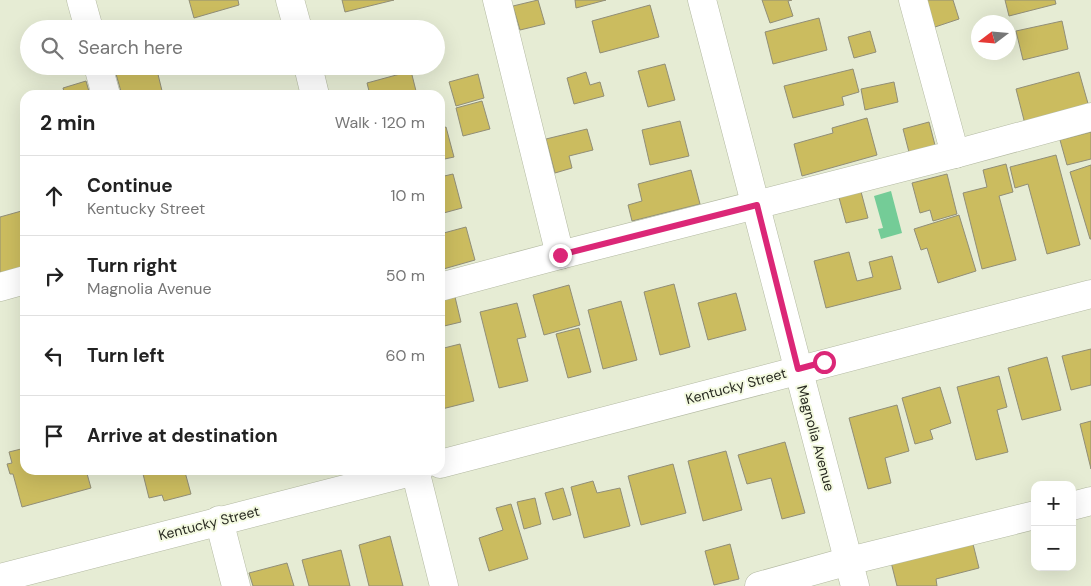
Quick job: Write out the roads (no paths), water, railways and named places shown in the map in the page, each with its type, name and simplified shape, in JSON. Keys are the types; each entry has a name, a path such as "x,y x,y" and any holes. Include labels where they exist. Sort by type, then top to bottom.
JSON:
{"street":[{"path":"82,0 87,20"},
{"path":"290,0 296,20"},
{"path":"497,0 560,255"},
{"name":"Magnolia Avenue","path":"702,0 852,574"},
{"path":"913,0 955,154"},
{"path":"100,75 105,90"},
{"path":"310,75 314,90"},
{"path":"445,287 1091,117"},
{"path":"0,287 20,281"},
{"name":"Kentucky Street","path":"445,463 798,369 1091,294"},
{"name":"Kentucky Street","path":"0,578 398,475"},
{"path":"423,475 444,586"},
{"path":"1076,505 1091,501"},
{"path":"759,586 852,574 1031,517"},
{"path":"219,520 236,586"}]}
